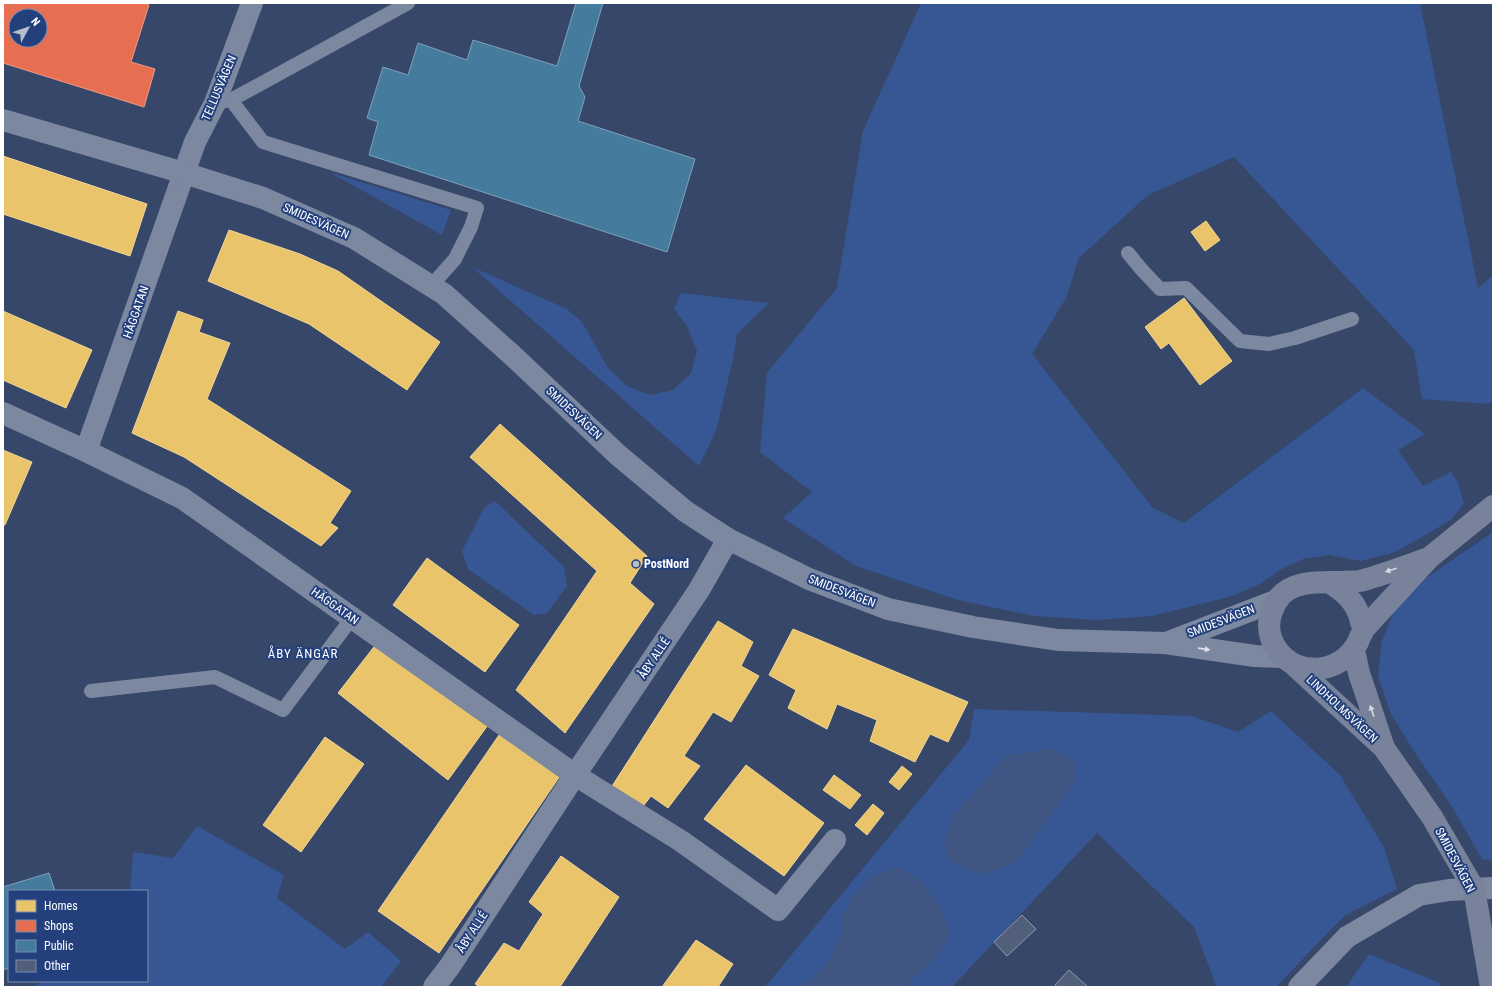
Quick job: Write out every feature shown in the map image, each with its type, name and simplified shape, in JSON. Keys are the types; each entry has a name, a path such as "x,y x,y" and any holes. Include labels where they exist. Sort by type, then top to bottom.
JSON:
{"main road":[{"path":"1428,558 1358,581 1305,583 1290,589 1278,600 1269,619 1271,640 1289,661 1309,669 1325,668 1340,663 1354,650 1363,630 1428,558 1493,506"},
{"path":"1328,582 1341,589 1351,599 1360,614 1363,630"},
{"name":"LINDHOLMSVÄGEN","path":"1354,650 1359,673 1384,748"},
{"name":"LINDHOLMSVÄGEN","path":"1289,661 1384,748"},
{"name":"SMIDESVÄGEN","path":"1384,748 1483,889 1491,987"}],"street":[{"name":"TELLUSVÄGEN","path":"184,173 195,142 223,102 252,3"},
{"name":"SMIDESVÄGEN","path":"3,120 184,173 263,198 354,238 444,294 512,355 618,455 685,512 728,539 809,579 888,608 973,627 1058,640 1165,643 1289,661"},
{"name":"HÄGGATAN","path":"86,451 184,173"},
{"name":"HÄGGATAN","path":"3,413 86,451 182,498 574,775"},
{"name":"ÅBY ALLÉ","path":"434,987 450,966 574,775 699,590 728,539"},
{"name":"SMIDESVÄGEN","path":"1165,643 1278,600"},
{"path":"574,775 681,841 778,910 835,840"},
{"path":"1299,987 1347,937 1419,894 1449,890 1483,889"}],"lane":[{"path":"408,3 223,102 263,142 477,208 471,227 455,259 431,286"},
{"path":"1128,253 1160,289 1186,288 1240,341 1269,344 1295,338 1352,319"},
{"path":"91,691 215,677 283,710 352,618"}],"shaded area":[{"path":"921,3 1420,3 1478,288 1493,275 1493,400 1488,404 1422,399 1414,350 1234,157 1148,195 1079,258 1066,298 1032,354 1153,508 1184,523 1363,388 1425,434 1398,450 1423,486 1451,472 1458,483 1464,503 1451,520 1396,552 1360,561 1329,555 1303,559 1280,570 1258,585 1229,597 1152,616 1096,620 1034,616 958,600 856,566 783,518 812,492 760,452 767,373 837,288 863,131"},
{"path":"329,172 451,210 442,235"},
{"path":"472,267 567,309 582,322 608,368 627,386 650,395 673,390 691,373 697,351 687,326 674,309 681,293 769,303 737,334 733,359 716,431 699,466"},
{"path":"495,501 564,567 567,586 547,613 534,615 468,569 462,551 484,508"},
{"path":"1493,532 1493,861 1482,859 1453,808 1415,753 1391,714 1378,676 1382,641 1394,611 1426,578"},
{"path":"974,709 1192,716 1238,732 1271,711 1340,775 1384,847 1397,889 1344,916 1276,987 1216,987 1194,927 1097,833 952,987 765,987 969,740"},
{"path":"1051,748 1067,756 1076,765 1074,783 1016,862 985,874 966,869 949,860 944,840 954,815 1006,756"},
{"path":"197,826 284,875 277,898 345,949 368,932 401,961 381,987 30,987 43,982 148,982 148,890 130,890 133,852 173,858"},
{"path":"900,868 923,883 940,908 951,936 935,958 905,987 792,987 810,981 826,965 832,956 842,933 842,916 854,896 873,875"},
{"path":"1369,954 1440,983 1441,987 1346,987"}],"building: Homes":[{"path":"3,156 147,204 130,256 3,214"},
{"path":"1206,221 1220,240 1205,251 1191,232"},
{"path":"229,230 300,254 338,271 440,342 407,390 309,324 208,281"},
{"path":"1184,298 1232,361 1200,385 1169,343 1161,349 1145,327"},
{"path":"3,311 92,350 66,408 3,380"},
{"path":"178,311 203,320 199,332 230,343 207,399 351,491 330,523 338,528 321,546 184,457 132,433"},
{"path":"500,424 647,556 630,583 654,604 565,733 516,690 597,571 470,457"},
{"path":"3,450 32,462 5,525 3,525"},
{"path":"427,558 519,625 485,672 393,605"},
{"path":"718,621 753,642 741,666 759,676 731,722 713,712 684,756 700,766 668,808 651,796 637,814 607,794"},
{"path":"793,629 968,702 948,742 930,734 915,762 870,741 877,720 837,704 827,729 788,708 796,690 769,675"},
{"path":"377,643 488,725 448,780 338,693"},
{"path":"499,735 560,776 439,953 378,911"},
{"path":"325,737 364,764 301,852 263,825"},
{"path":"746,765 824,823 784,876 704,819"},
{"path":"902,766 912,774 899,790 889,782"},
{"path":"834,775 861,795 850,809 823,790"},
{"path":"873,804 884,813 867,835 855,825"},
{"path":"561,856 619,897 560,987 480,987 475,984 504,943 519,951 543,914 529,902"},
{"path":"696,940 733,964 718,987 662,987"}],"building: Shops":[{"path":"3,3 142,3 149,5 131,62 155,69 144,107 3,63"}],"building: Public":[{"path":"576,3 603,3 579,86 585,97 578,121 695,159 667,252 369,155 378,122 367,118 383,67 408,75 418,43 467,60 473,40 557,66"},
{"path":"49,873 55,890 8,890 8,968 3,970 3,887"}],"building: Other":[{"path":"1022,915 1036,929 1007,956 994,942"},
{"path":"1069,970 1088,987 1058,987 1055,985"}],"place":[{"name":"PostNord","path":"636,564"}],"district":[{"name":"ÅBY ÄNGAR","path":"303,653"}]}
